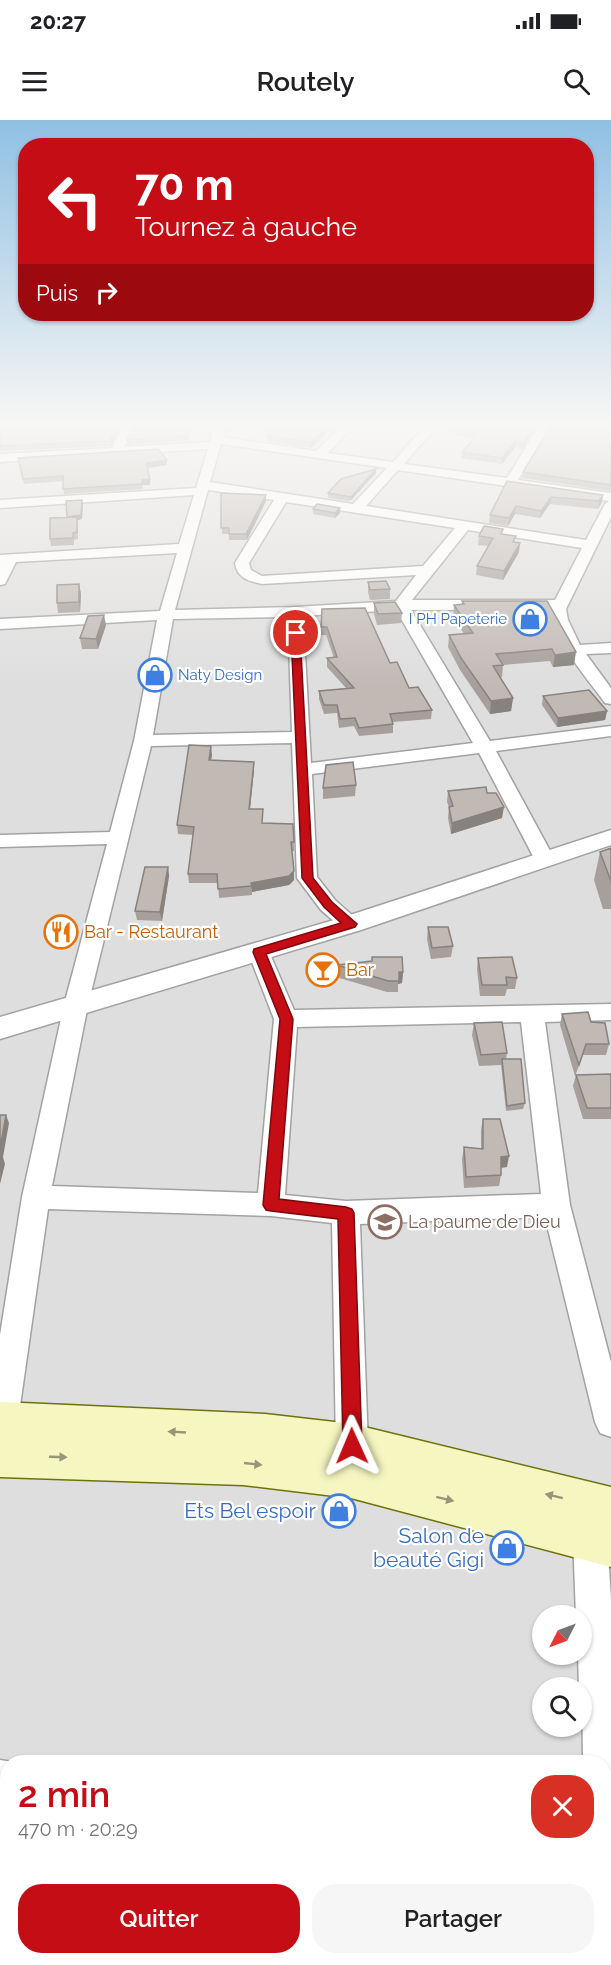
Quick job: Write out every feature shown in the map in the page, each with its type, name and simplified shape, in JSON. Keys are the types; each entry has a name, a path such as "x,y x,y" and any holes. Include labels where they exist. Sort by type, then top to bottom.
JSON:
{"main road":[{"path":"1,1434 265,1436 352,1446 604,1530"},
{"path":"1,1434 351,1475 604,1530"}],"street":[{"path":"1,1434 36,1197 76,1005 143,741 166,615 196,512"},
{"path":"273,512 242,563 242,568 252,578 262,580 427,570"},
{"path":"388,512 592,545"},
{"path":"607,512 558,609 560,620 576,650 611,699"},
{"path":"402,605 427,570 465,525"},
{"path":"0,581 5,558 187,548"},
{"path":"402,605 485,748 544,858"},
{"path":"0,624 166,615 295,612 402,605 560,605"},
{"path":"295,612 299,737 308,878 328,905 351,924"},
{"path":"576,650 611,648"},
{"path":"302,770 611,731"},
{"path":"143,741 299,737"},
{"path":"0,841 119,837"},
{"path":"0,1028 351,924 611,837"},
{"path":"259,952 286,1019 271,1205"},
{"path":"532,1012 556,1205 611,1422"},
{"path":"286,1019 611,1012"},
{"path":"36,1197 271,1205 346,1213 556,1205"},
{"path":"346,1213 352,1446"},
{"path":"602,1755 604,1530"}],"shaded area":[{"path":"0,512 611,512 611,1755 0,1755"}],"building":[{"path":"67,512 81,512 81,515 67,517"},
{"path":"221,512 257,512 246,534 229,534 229,528 221,528"},
{"path":"491,512 512,512 509,518 490,515"},
{"path":"77,517 77,532 73,533 73,538 50,539 50,518"},
{"path":"484,526 503,529 501,534 516,536 513,542 520,543 504,571 477,566 493,538 479,536"},
{"path":"386,581 390,589 370,590 368,582"},
{"path":"79,584 79,602 57,603 57,585"},
{"path":"462,601 547,601 576,652 555,655 552,649 496,654 503,665 493,666 513,698 491,701 461,658 449,635 473,633 454,605 464,604"},
{"path":"395,602 402,613 378,614 374,603"},
{"path":"365,608 390,663 397,662 409,688 418,687 432,710 390,714 393,724 359,728 355,718 340,719 337,705 324,705 319,691 354,688 327,658 337,657 327,627 321,627 322,609"},
{"path":"104,615 96,639 80,638 88,616"},
{"path":"589,690 607,711 558,718 543,696"},
{"path":"189,745 211,746 209,760 254,762 249,809 263,809 262,823 293,824 294,842 291,842 294,871 289,876 251,883 252,886 218,889 217,874 188,874 194,827 177,825"},
{"path":"353,762 356,785 323,788 326,765"},
{"path":"486,787 487,793 496,793 504,807 452,823 449,807 453,806 448,791"},
{"path":"611,848 611,881 600,852"},
{"path":"145,867 168,867 160,912 135,911"},
{"path":"428,927 448,927 453,946 432,948"},
{"path":"372,957 402,957 403,972 399,972 399,981 388,981 337,965 372,961"},
{"path":"512,957 517,978 506,977 507,985 482,985 478,958"},
{"path":"588,1012 591,1022 605,1023 609,1044 586,1044 579,1065 562,1014"},
{"path":"502,1022 507,1053 481,1055 474,1023"},
{"path":"502,1059 521,1059 525,1103 507,1106"},
{"path":"611,1074 611,1108 587,1108 576,1075"},
{"path":"0,1115 6,1115 0,1148"},
{"path":"483,1119 500,1119 509,1156 501,1157 501,1175 466,1177 464,1147 483,1149"}],"place":[{"name":"I PH Papeterie","path":"530,619"},
{"name":"Naty Design","path":"155,675"},
{"name":"Bar - Restaurant","path":"61,932"},
{"name":"Bar","path":"323,970"},
{"name":"La paume de Dieu","path":"385,1222"},
{"name":"Ets Bel espoir","path":"339,1511"},
{"name":"Salon de beauté Gigi","path":"507,1548"}],"route":[{"path":"296,633 299,737 308,878 312,887 328,905 351,924 259,952 286,1019 271,1205 346,1213 352,1446"}]}
